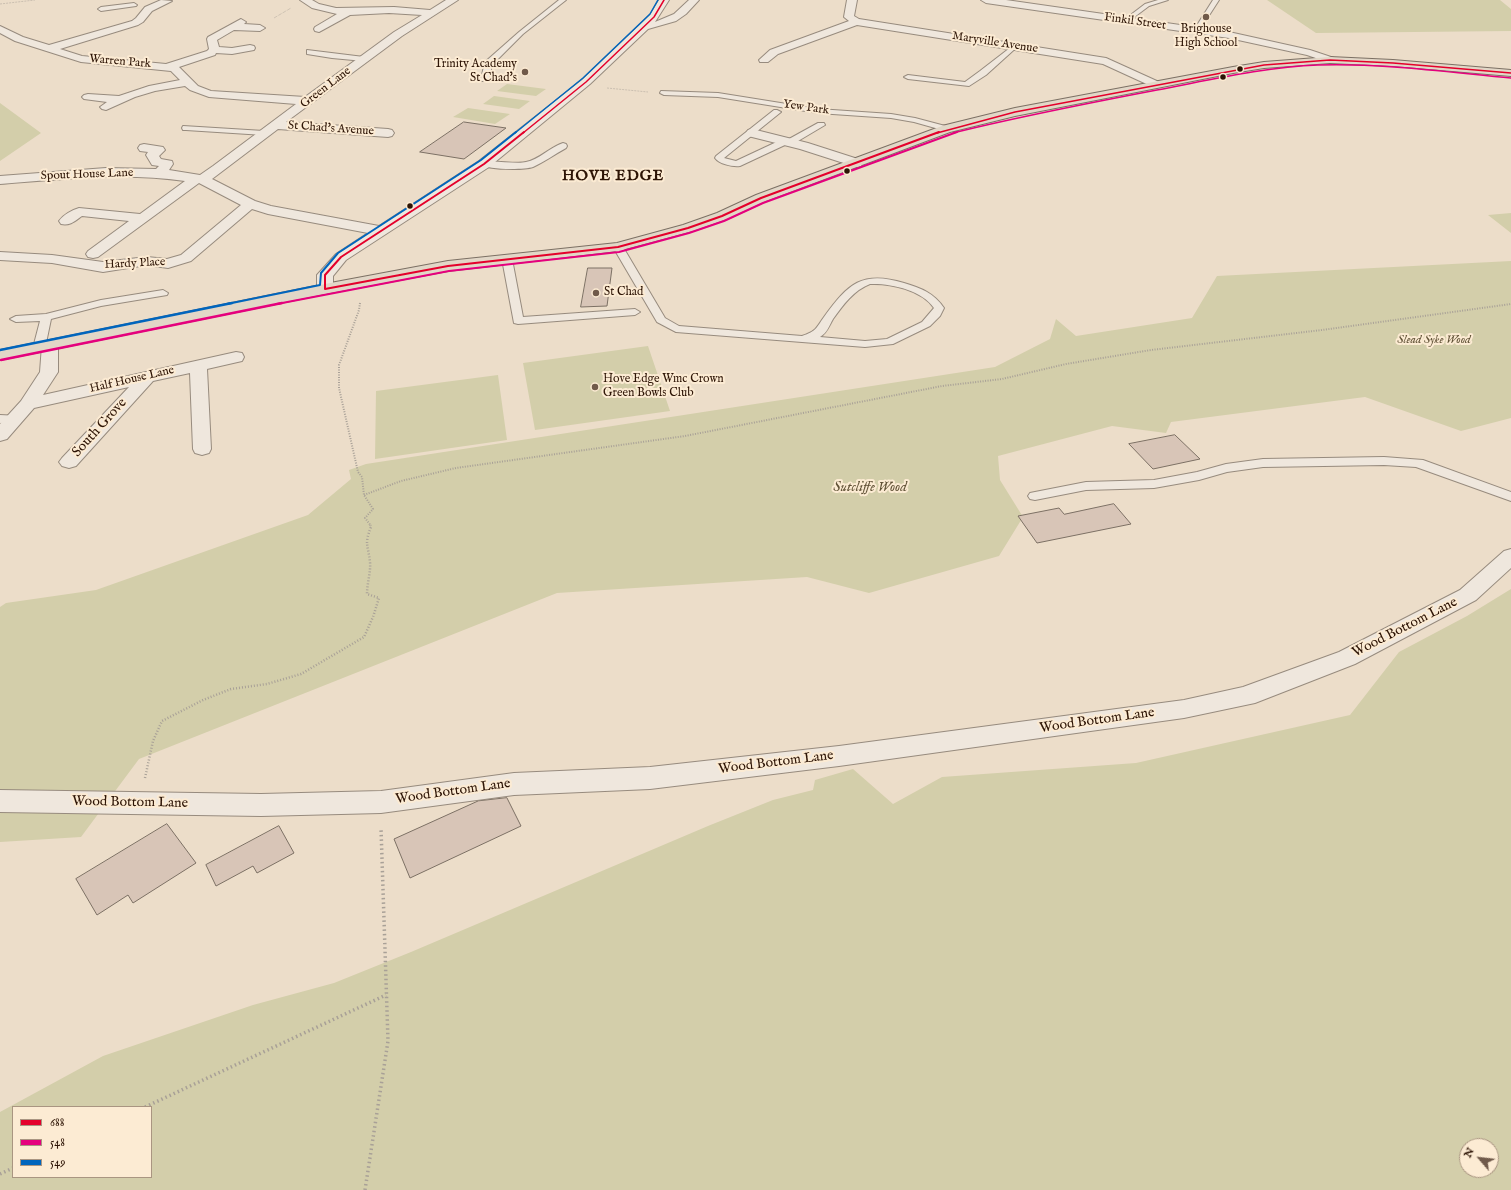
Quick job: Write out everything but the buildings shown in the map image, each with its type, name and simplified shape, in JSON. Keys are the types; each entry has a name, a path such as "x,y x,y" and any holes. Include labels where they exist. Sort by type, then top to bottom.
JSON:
{"main road":[{"path":"0,355 325,289 448,266 618,247 688,228 722,216 760,198 946,129 1015,112 1156,84 1256,66 1330,60 1393,63 1511,73"}],"street":[{"path":"134,5 152,5 169,0"},
{"name":"Green Lane","path":"93,254 199,179 218,169 398,34 452,0"},
{"path":"325,289 325,275 340,257 484,164 581,86 654,17 664,0"},
{"path":"645,26 666,23 686,10 694,0"},
{"path":"852,0 849,18 856,22"},
{"name":"Finkil Street","path":"986,0 1229,35 1310,53 1330,60"},
{"path":"306,1 316,8 329,12 346,13 389,10 432,13"},
{"name":"Warren Park","path":"48,49 135,23 140,20 142,14 152,5"},
{"path":"319,30 346,13"},
{"path":"764,60 774,52 856,22"},
{"name":"Maryville Avenue","path":"856,22 1106,61 1156,84"},
{"path":"213,50 212,39 240,25 260,28"},
{"name":"Warren Park","path":"0,29 18,38 81,59 174,68 194,88 209,94 308,101"},
{"path":"0,42 18,38"},
{"path":"213,50 230,54 250,48"},
{"path":"168,67 211,53 213,50"},
{"path":"758,50 774,52"},
{"name":"Warren Park","path":"106,107 120,100 153,88 188,82"},
{"name":"Warren Park","path":"88,97 120,100"},
{"name":"St Chad's Avenue","path":"275,125 388,133"},
{"path":"752,133 856,162"},
{"path":"144,148 159,150 152,155 158,162 167,164 160,173"},
{"name":"Spout House Lane","path":"0,180 106,172 160,173 199,179 250,204 268,210 381,231"},
{"name":"Hardy Place","path":"0,256 52,259 103,266 148,261 168,264 186,258 250,204"},
{"path":"66,221 79,212 142,218"},
{"path":"0,435 7,419 28,404 49,372 44,346"},
{"name":"Half House Lane","path":"28,404 236,357"},
{"path":"198,366 202,449"},
{"name":"South Grove","path":"69,462 147,377"},
{"name":"Wood Bottom Lane","path":"0,801 261,805 381,802 514,784 650,778 840,756 1184,709 1246,696 1347,658 1468,595 1511,556"}],"lane":[{"path":"485,79 488,64 521,33 563,0"},
{"path":"1127,20 1147,5 1164,0"},
{"path":"1197,30 1216,0"},
{"path":"102,9 134,5"},
{"path":"908,77 966,84 983,73 1015,46"},
{"path":"310,52 364,59"},
{"name":"Yew Park","path":"664,92 718,95 818,111 891,116 915,120 946,129"},
{"path":"777,112 719,158 721,160 737,164 788,142 821,125"},
{"path":"186,128 264,133"},
{"path":"484,164 505,166 529,165 563,146"},
{"path":"618,247 662,320 676,329 865,344 889,342 926,324 936,314 939,308 935,300 927,295 903,286 872,280 862,282 855,286 827,320 820,332 803,339"},
{"path":"507,259 518,321 634,312"},
{"path":"16,319 46,317 101,303 163,293"},
{"path":"44,346 46,317"},
{"path":"1035,496 1086,486 1154,484 1199,476 1226,468 1263,463 1384,461 1418,463 1485,486 1511,497"}],"path":[{"path":"0,4 35,0"},
{"path":"240,25 267,21 306,1"},
{"path":"581,86 664,92"},
{"path":"130,803 143,787 153,741 162,721 203,700 231,689 267,684 301,674 364,637 374,616 379,598 367,594 367,581 370,563 366,540 371,527 365,518 373,509 364,495 362,477 358,472 339,388 339,365 359,310 361,282"},
{"path":"364,495 402,481 456,468 685,436 942,386 1002,379 1066,364 1135,353 1322,330 1511,304"},
{"path":"365,1190 388,1041 381,802"},
{"path":"147,1106 386,995"},
{"path":"0,1174 12,1168"}],"green space":[{"path":"1267,0 1500,0 1511,9 1511,31 1316,33"},
{"path":"507,84 546,89 536,96 497,91"},
{"path":"494,96 530,101 519,109 483,104"},
{"path":"0,103 41,133 0,161"},
{"path":"468,108 510,114 495,124 453,117"},
{"path":"1511,213 1511,233 1488,215"},
{"name":"Sutcliffe Wood","path":"1511,261 1511,418 1461,431 1365,397 1171,422 1166,433 1112,426 998,456 1000,480 1023,517 999,556 869,593 807,577 557,593 139,759 81,837 0,842 0,607 6,603 96,590 308,515 351,479 349,470 366,464 995,367 1050,339 1056,319 1076,336 1192,318 1217,276"},
{"name":"Hove Edge Wmc Crown Green Bowls Club","path":"648,346 670,411 535,430 523,363"},
{"path":"498,375 507,440 375,459 376,391"},
{"path":"1511,589 1511,1190 0,1190 0,1112 103,1056 253,1005 334,983 411,952 708,826 773,800 813,790 815,780 853,769 893,804 942,777 1136,763 1350,715 1399,652 1467,616"}],"transit line":[{"name":"549","path":"0,350 320,285 321,273 338,253 481,160 583,78 650,14 658,0"},
{"name":"688","path":"664,0 654,17 586,82 484,164 341,257 325,275 325,289 448,266 618,247 688,228 722,216 761,198 946,129 1015,112 1233,70 1264,65 1330,60 1393,63 1511,73"},
{"name":"548","path":"1,360 326,294 449,271 619,252 689,233 724,221 763,203 947,134 1016,117 1234,75 1295,67 1354,65 1511,78"}],"place":[{"name":"Brighouse High School","path":"1206,17"},
{"name":"Trinity Academy St Chad's","path":"525,72"},
{"name":"St Chad","path":"596,293"},
{"name":"Hove Edge Wmc Crown Green Bowls Club","path":"595,387"}],"district":[{"name":"HOVE EDGE","path":"613,177"}],"park label":[{"name":"Slead Syke Wood","path":"1434,341"}]}
